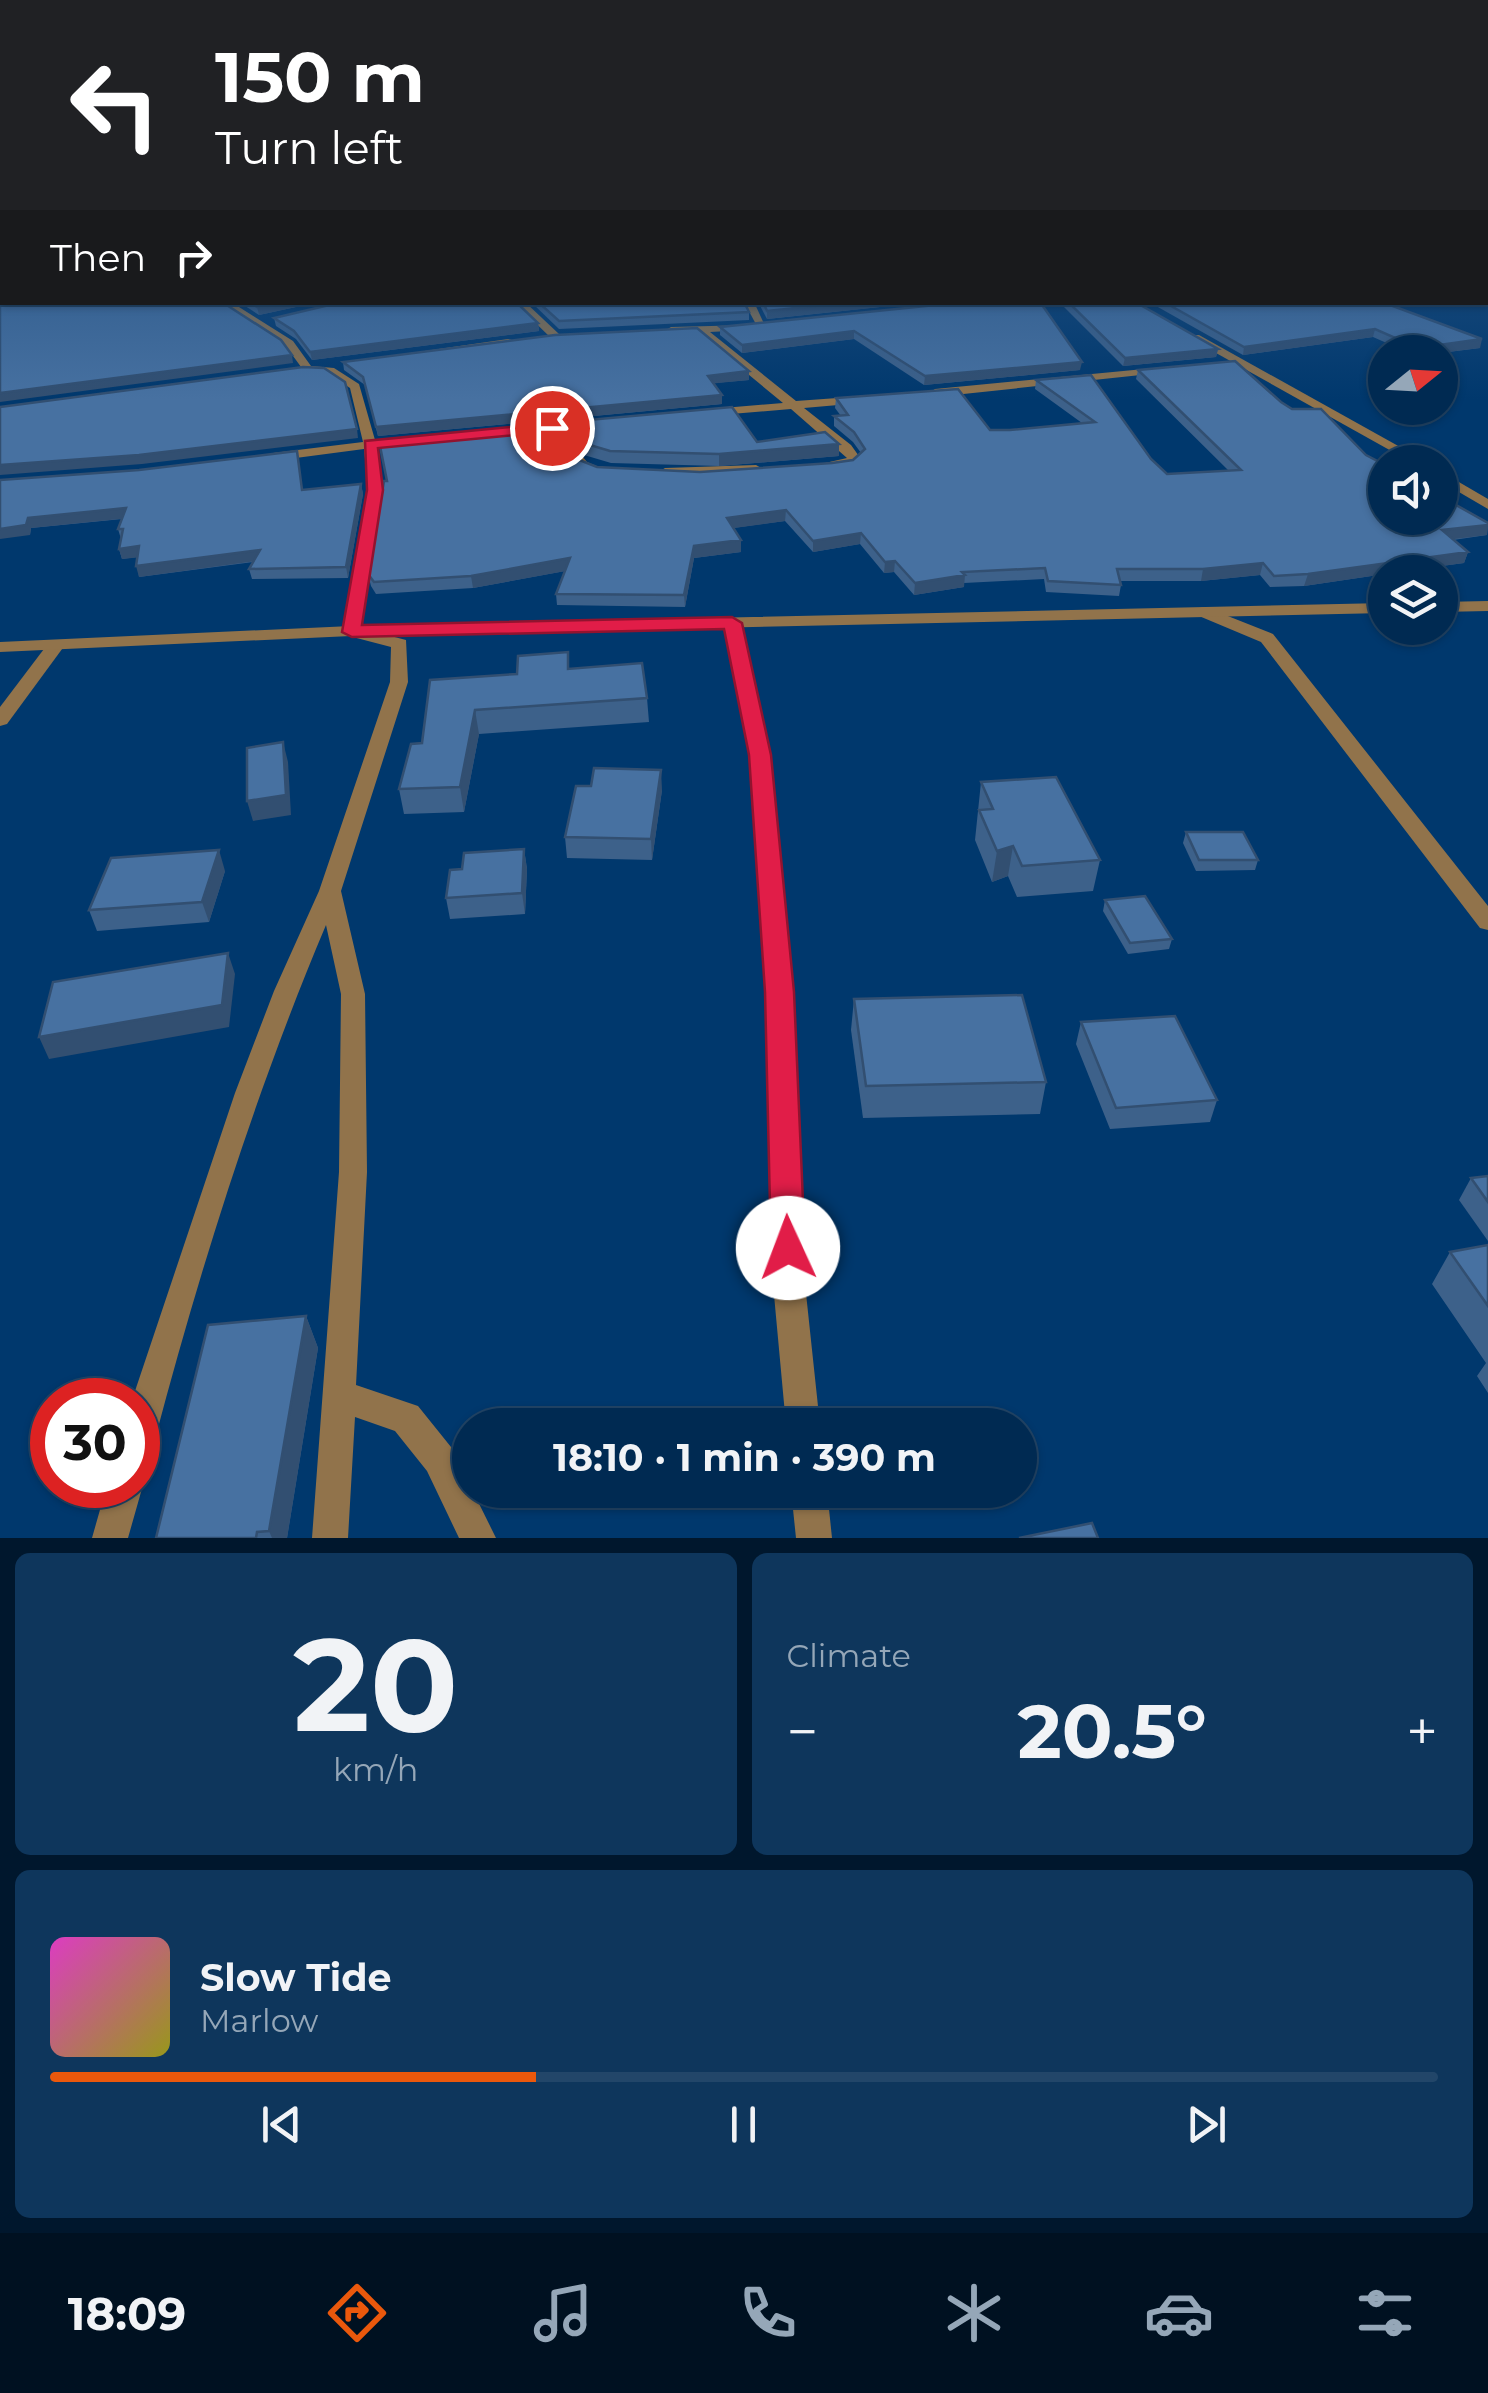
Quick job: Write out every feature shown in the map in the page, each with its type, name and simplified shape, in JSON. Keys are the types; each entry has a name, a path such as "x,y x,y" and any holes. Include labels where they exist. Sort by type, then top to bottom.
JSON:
{"street":[{"path":"229,305 289,344 308,369"},
{"path":"522,305 555,336"},
{"path":"750,305 762,326"},
{"path":"260,322 280,318"},
{"path":"664,331 780,324"},
{"path":"1179,328 1390,445"},
{"path":"700,329 846,448 854,460 812,466"},
{"path":"536,338 573,336"},
{"path":"384,358 517,340"},
{"path":"1214,365 1242,362"},
{"path":"290,371 346,363"},
{"path":"926,394 1182,368"},
{"path":"308,369 330,370 355,386 370,444 375,490 352,632"},
{"path":"700,414 868,399"},
{"path":"515,431 607,422"},
{"path":"552,428 582,465 617,472"},
{"path":"259,459 406,441"},
{"path":"649,473 774,468"},
{"path":"1458,486 1488,504"},
{"path":"1458,607 1488,606"},
{"path":"0,647 352,632 1368,608"},
{"path":"1204,612 1268,638 1488,922"},
{"path":"732,623 760,755 780,992 790,1284 801,1408"},
{"path":"155,1378 254,1075 303,946 330,891 400,682 400,644 352,632"},
{"path":"0,720 56,645"},
{"path":"330,891 353,994 353,1172 330,1538"},
{"path":"338,1395 406,1418 439,1459 478,1538"},
{"path":"110,1538 118,1508"},
{"path":"811,1508 814,1538"}],"building":[{"path":"0,305 227,305 281,340 292,355 0,393"},
{"path":"329,305 519,305 538,323 310,352 294,331 274,318"},
{"path":"541,305 746,305 749,312 559,321"},
{"path":"764,305 824,305 767,311"},
{"path":"936,305 1042,305 1082,362 925,376 854,331 742,345 720,327"},
{"path":"1071,305 1140,305 1218,349 1125,358"},
{"path":"1169,305 1390,305 1482,339 1458,342 1458,335 1389,335 1375,329 1244,347"},
{"path":"697,328 749,371 708,376 722,395 376,427 363,377 343,362 555,335"},
{"path":"1235,361 1292,409 1321,409 1368,456 1368,535 1448,535 1468,552 1368,555 1368,566 1274,576 1263,563 1203,569 1117,569 1121,585 1048,581 1045,568 962,572 965,575 915,583 895,561 885,562 861,533 813,541 786,510 727,518 741,540 694,546 684,595 556,594 570,558 471,576 374,582 368,574 387,481 379,441 545,425 569,456 597,467 700,472 832,463 853,460 865,449 854,432 834,416 848,415 836,398 958,389 990,430 1010,430 1095,422 1036,380 1091,375 1151,459 1167,474 1241,470 1138,370"},
{"path":"303,367 324,368 345,382 357,429 139,455 0,465 0,407"},
{"path":"732,407 757,442 825,432 839,444 719,454 610,451 583,443 566,422"},
{"path":"297,451 302,490 361,484 346,567 249,569 260,550 136,566 139,546 119,549 123,529 118,529 126,508 28,518 26,525 0,529 0,480 139,470"},
{"path":"1458,506 1488,523 1458,528"},
{"path":"568,652 568,669 642,663 647,698 475,710 460,787 399,789 411,744 422,743 430,680 517,674 518,656"},
{"path":"283,742 286,795 247,801 247,748"},
{"path":"594,768 661,770 651,839 565,837 576,786 591,786"},
{"path":"1056,777 1100,860 1022,866 1013,846 997,851 979,810 993,809 981,782"},
{"path":"1186,832 1243,832 1258,860 1199,860"},
{"path":"524,849 522,893 446,898 450,870 462,869 464,853"},
{"path":"219,850 202,902 89,910 111,858"},
{"path":"1145,896 1172,939 1130,943 1105,900"},
{"path":"228,953 222,1005 39,1037 53,982"},
{"path":"1022,995 1046,1082 866,1086 854,999"},
{"path":"1175,1016 1217,1100 1116,1108 1081,1022"},
{"path":"1488,1176 1488,1202 1471,1178"},
{"path":"1488,1245 1488,1306 1450,1252"},
{"path":"306,1316 269,1531 257,1532 256,1538 156,1538 208,1325"},
{"path":"1092,1523 1098,1538 1019,1538"}],"route":[{"path":"552,428 370,444 375,490 352,632 732,623 760,755 780,992 788,1248"}]}
